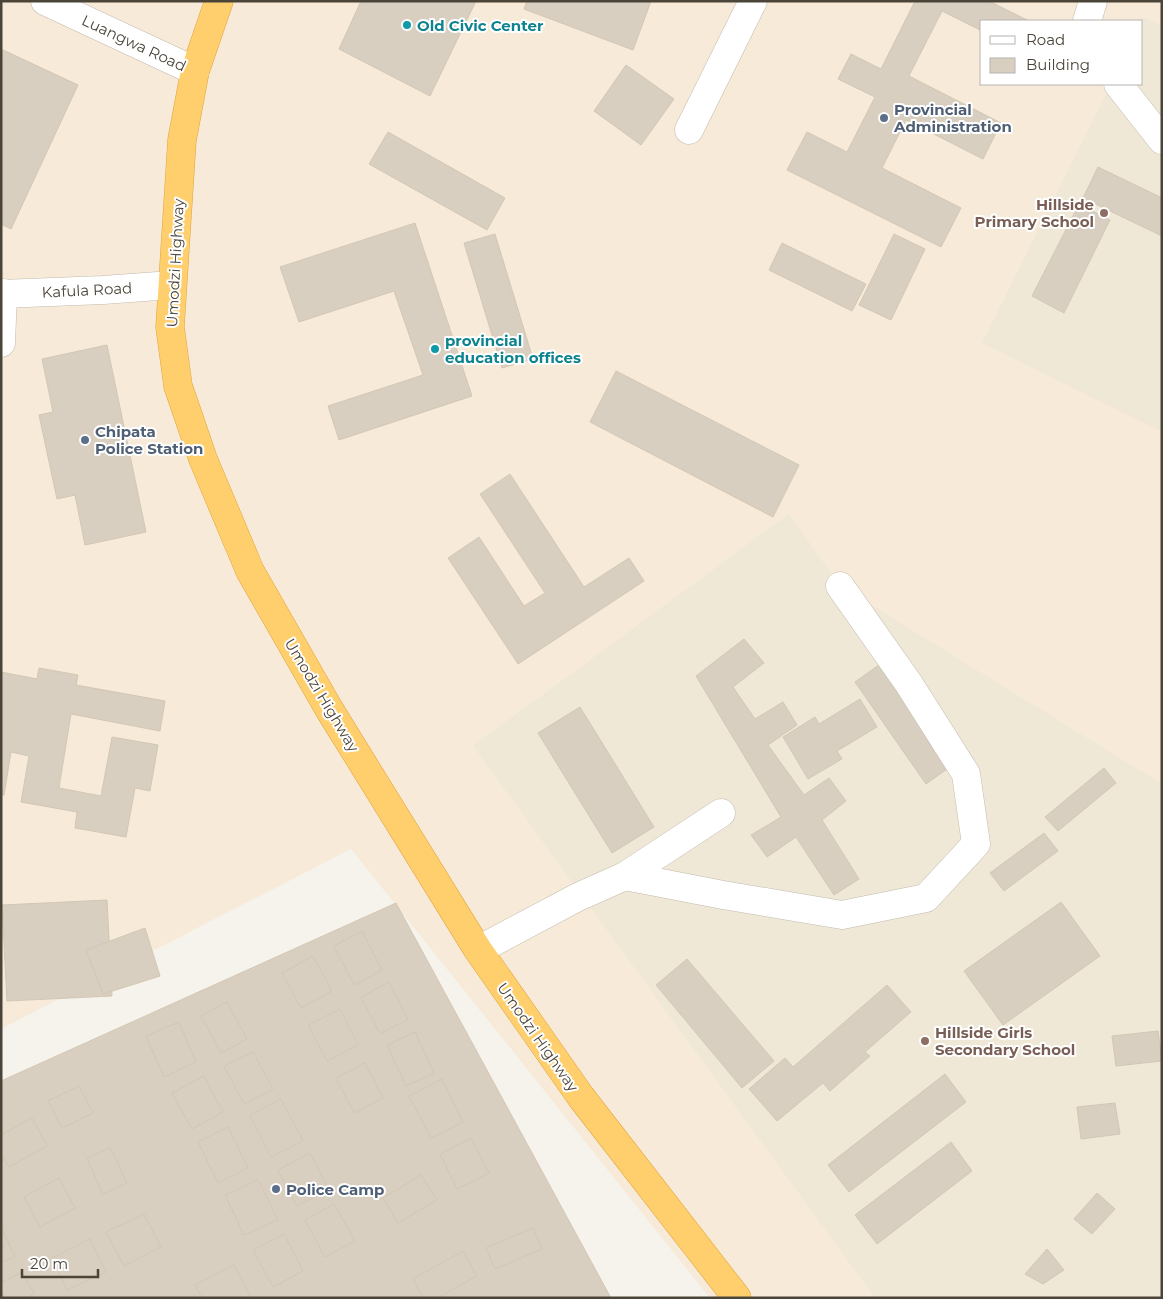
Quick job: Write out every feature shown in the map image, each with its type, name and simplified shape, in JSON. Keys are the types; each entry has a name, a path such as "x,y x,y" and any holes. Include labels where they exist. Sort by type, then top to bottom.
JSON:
{"highway":[{"name":"Umodzi Highway","path":"219,1 195,72 182,140 170,327 178,386 203,459 250,571 329,708 478,950 581,1097 736,1298"}],"street":[{"name":"Luangwa Road","path":"45,1 195,72"},
{"path":"689,130 753,1"},
{"path":"1087,20 1093,1"},
{"path":"1119,85 1162,140"},
{"name":"Kafula Road","path":"2,294 172,285"},
{"path":"1,343 2,294"},
{"path":"625,876 723,896 842,915 926,898 976,844 966,774 909,684 840,586"},
{"path":"478,950 578,896 625,876 721,813"}],"shaded area":[{"path":"1,1 1162,1 1162,1298 710,1298 351,849 1,1029"},
{"name":"Hillside Primary School","path":"1144,17 1162,26 1162,432 982,343 1111,85 1143,85"},
{"name":"Hillside Girls Secondary School","path":"789,514 840,586 1162,784 1162,1298 875,1298 473,746"}],"building":[{"name":"Old Civic Center","path":"361,1 476,1 430,96 339,49"},
{"path":"527,1 651,1 633,50 524,9"},
{"path":"915,1 989,1 1027,20 980,20 980,30 942,11 909,76 1001,123 983,159 906,120 882,168 961,208 941,247 787,170 807,132 847,152 875,97 838,79 851,54 881,69"},
{"path":"1,49 78,85 11,229 1,224"},
{"path":"626,65 674,99 641,145 594,111"},
{"path":"388,132 505,198 487,230 369,164"},
{"path":"1098,167 1162,198 1162,236 1083,198"},
{"path":"1079,204 1110,220 1064,313 1032,296"},
{"name":"provincial education offices","path":"415,223 472,396 339,440 328,406 423,375 394,291 299,322 280,267"},
{"path":"495,234 533,359 502,368 464,243"},
{"path":"894,234 925,249 891,320 859,305"},
{"path":"782,243 866,284 852,311 769,270"},
{"path":"107,345 146,532 85,545 75,495 57,499 39,415 53,412 42,359"},
{"path":"616,371 799,465 773,517 590,422"},
{"path":"510,474 584,587 629,558 644,581 518,664 448,558 479,537 524,606 545,593 480,494"},
{"path":"744,639 764,663 733,687 755,719 783,702 797,725 768,745 804,795 829,778 846,801 822,820 859,879 834,895 796,837 767,857 751,835 781,817 696,676"},
{"path":"883,662 935,736 928,741 947,769 926,784 855,682"},
{"path":"39,668 78,675 76,685 165,701 160,731 71,714 59,788 101,796 112,737 158,745 150,791 135,788 126,837 75,828 77,812 21,802 29,756 11,752 4,795 1,795 1,672 37,679"},
{"path":"860,699 877,727 837,751 842,759 808,779 783,737 815,717 819,724"},
{"path":"580,707 654,827 612,853 538,733"},
{"path":"1104,768 1116,783 1058,831 1045,817"},
{"path":"1044,833 1058,851 1004,891 990,873"},
{"path":"107,900 112,996 7,1001 2,905"},
{"path":"1061,902 1100,956 1003,1025 964,971"},
{"name":"Police Camp","path":"396,903 611,1298 1,1298 1,1081"},
{"path":"145,928 160,976 103,994 86,950"},
{"path":"362,931 382,970 354,985 334,946"},
{"path":"313,956 332,991 301,1008 282,973"},
{"path":"687,959 774,1061 742,1088 656,985"},
{"path":"389,982 408,1019 380,1034 361,997"},
{"path":"887,985 911,1012 865,1052 870,1056 830,1091 823,1083 777,1121 749,1089 785,1058 793,1067"},
{"path":"227,1002 247,1039 221,1053 201,1016"},
{"path":"340,1009 358,1045 327,1061 308,1025"},
{"path":"179,1022 196,1062 164,1077 146,1036"},
{"path":"1158,1031 1162,1061 1116,1066 1112,1036"},
{"path":"415,1032 434,1073 406,1086 387,1045"},
{"path":"253,1052 273,1089 244,1104 224,1066"},
{"path":"365,1063 383,1098 354,1113 336,1078"},
{"path":"945,1074 966,1102 849,1192 828,1165"},
{"path":"204,1076 223,1112 192,1129 172,1093"},
{"path":"442,1079 463,1122 431,1138 409,1096"},
{"path":"79,1086 93,1113 62,1128 48,1101"},
{"path":"281,1099 303,1141 271,1157 250,1115"},
{"path":"1115,1103 1120,1134 1081,1139 1077,1107"},
{"path":"32,1118 47,1146 9,1167 1,1153 1,1135"},
{"path":"228,1127 248,1168 218,1183 198,1142"},
{"path":"471,1138 489,1173 457,1189 440,1154"},
{"path":"951,1142 972,1171 877,1244 855,1215"},
{"path":"110,1147 127,1183 103,1194 87,1159"},
{"path":"310,1153 329,1190 297,1206 278,1170"},
{"path":"421,1175 437,1200 398,1223 383,1198"},
{"path":"59,1178 75,1208 40,1227 24,1197"},
{"path":"258,1180 278,1220 244,1235 225,1195"},
{"path":"1097,1193 1115,1209 1092,1234 1074,1219"},
{"path":"334,1204 355,1241 325,1257 305,1220"},
{"path":"144,1214 161,1247 124,1266 106,1232"},
{"path":"1,1227 15,1257 1,1262"},
{"path":"533,1228 542,1249 495,1269 486,1248"},
{"path":"284,1234 303,1271 273,1287 253,1250"},
{"path":"90,1239 106,1272 67,1290 52,1258"},
{"path":"1047,1249 1064,1270 1043,1284 1025,1274"},
{"path":"463,1251 477,1276 437,1298 423,1298 413,1279"},
{"path":"234,1265 251,1298 202,1298 195,1285"},
{"path":"22,1272 34,1294 26,1298 5,1298 1,1291 1,1283"}],"place":[{"name":"Old Civic Center","path":"407,25"},
{"name":"Provincial Administration","path":"884,118"},
{"name":"Hillside Primary School","path":"1104,213"},
{"name":"provincial education offices","path":"435,349"},
{"name":"Chipata Police Station","path":"85,440"},
{"name":"Hillside Girls Secondary School","path":"925,1041"},
{"name":"Police Camp","path":"276,1189"}]}
